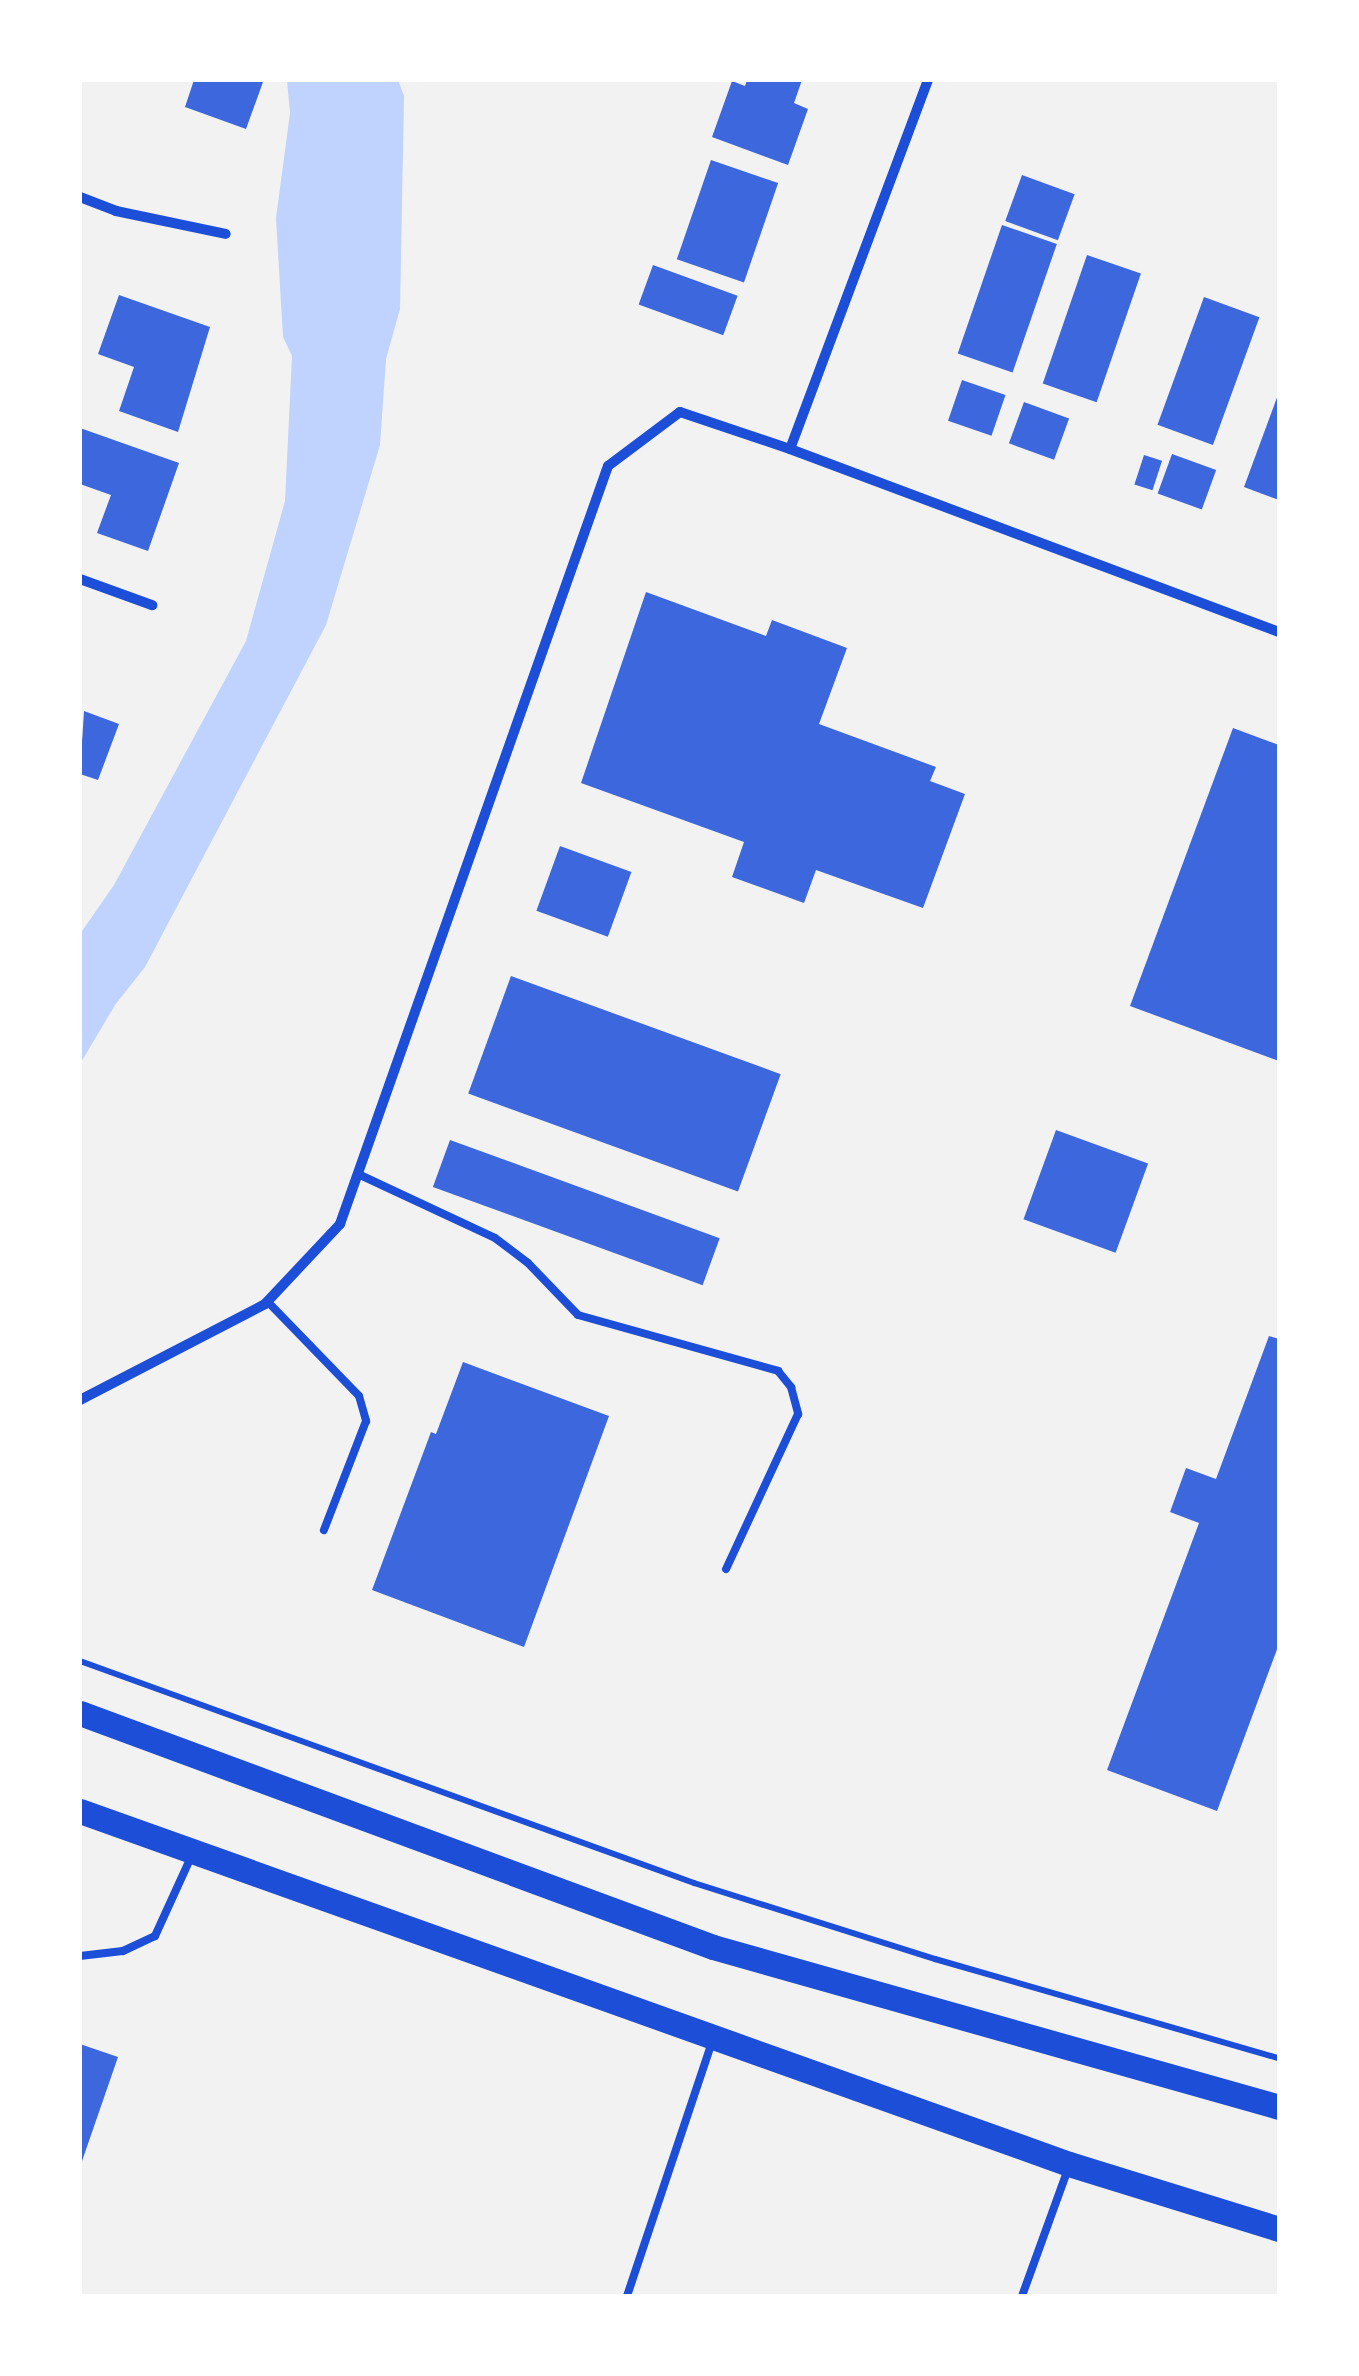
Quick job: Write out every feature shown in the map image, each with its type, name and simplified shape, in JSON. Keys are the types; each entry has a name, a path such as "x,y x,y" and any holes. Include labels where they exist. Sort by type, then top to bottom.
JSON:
{"main road":[{"path":"80,1713 713,1947 1279,2107"},
{"path":"80,1811 1069,2164 1279,2229"}],"street":[{"path":"790,449 928,80"},
{"path":"80,197 116,211 226,234"},
{"path":"80,1400 268,1302 340,1224 608,466 680,412 790,449 1279,632"},
{"path":"80,579 152,605"}],"lane":[{"path":"358,1174 495,1238 528,1263 578,1315 778,1371 791,1387 798,1414 726,1569"},
{"path":"268,1302 360,1396 366,1421 324,1530"},
{"path":"80,1956 123,1951 155,1936 193,1852"},
{"path":"628,2296 714,2038"},
{"path":"1022,2296 1069,2164"}],"path":[{"path":"80,1662 694,1883 935,1959 1279,2058"}],"water":[{"path":"287,80 398,80 404,96 400,309 386,359 380,445 326,625 145,967 115,1005 80,1064 80,934 114,885 246,641 285,501 292,356 283,337 276,218 290,113"}],"building":[{"path":"194,80 263,82 246,129 185,107"},
{"path":"747,80 802,80 794,103 808,109 788,165 712,137 732,81 745,86"},
{"path":"711,160 778,183 744,282 677,259"},
{"path":"1022,175 1075,194 1058,240 1005,221"},
{"path":"1002,225 1057,244 1013,372 958,354"},
{"path":"1087,255 1141,274 1097,402 1043,384"},
{"path":"653,265 738,296 723,335 639,304"},
{"path":"119,295 210,327 178,432 119,411 134,367 98,354"},
{"path":"1204,297 1259,317 1213,445 1157,425"},
{"path":"962,380 1005,395 991,436 948,421"},
{"path":"1279,392 1279,500 1244,487"},
{"path":"1024,402 1069,418 1054,460 1009,443"},
{"path":"80,428 179,463 148,551 97,533 111,495 80,484"},
{"path":"1172,454 1216,470 1202,510 1158,493"},
{"path":"1144,455 1162,461 1152,490 1134,484"},
{"path":"646,592 766,636 772,620 847,648 819,724 936,767 930,781 965,794 923,908 816,870 804,903 732,877 744,842 581,783"},
{"path":"84,711 119,724 98,780 80,774"},
{"path":"1233,728 1279,745 1279,1061 1130,1006"},
{"path":"560,846 631,872 608,937 536,911"},
{"path":"511,976 781,1074 738,1192 468,1093"},
{"path":"1056,1130 1148,1164 1116,1253 1024,1219"},
{"path":"450,1140 720,1238 703,1285 433,1187"},
{"path":"1269,1336 1279,1339 1279,1644 1217,1811 1107,1770 1199,1523 1170,1512 1186,1468 1216,1479"},
{"path":"463,1362 609,1416 524,1647 372,1590 431,1432 436,1434"},
{"path":"80,2044 118,2057 81,2164 80,2164"}]}
